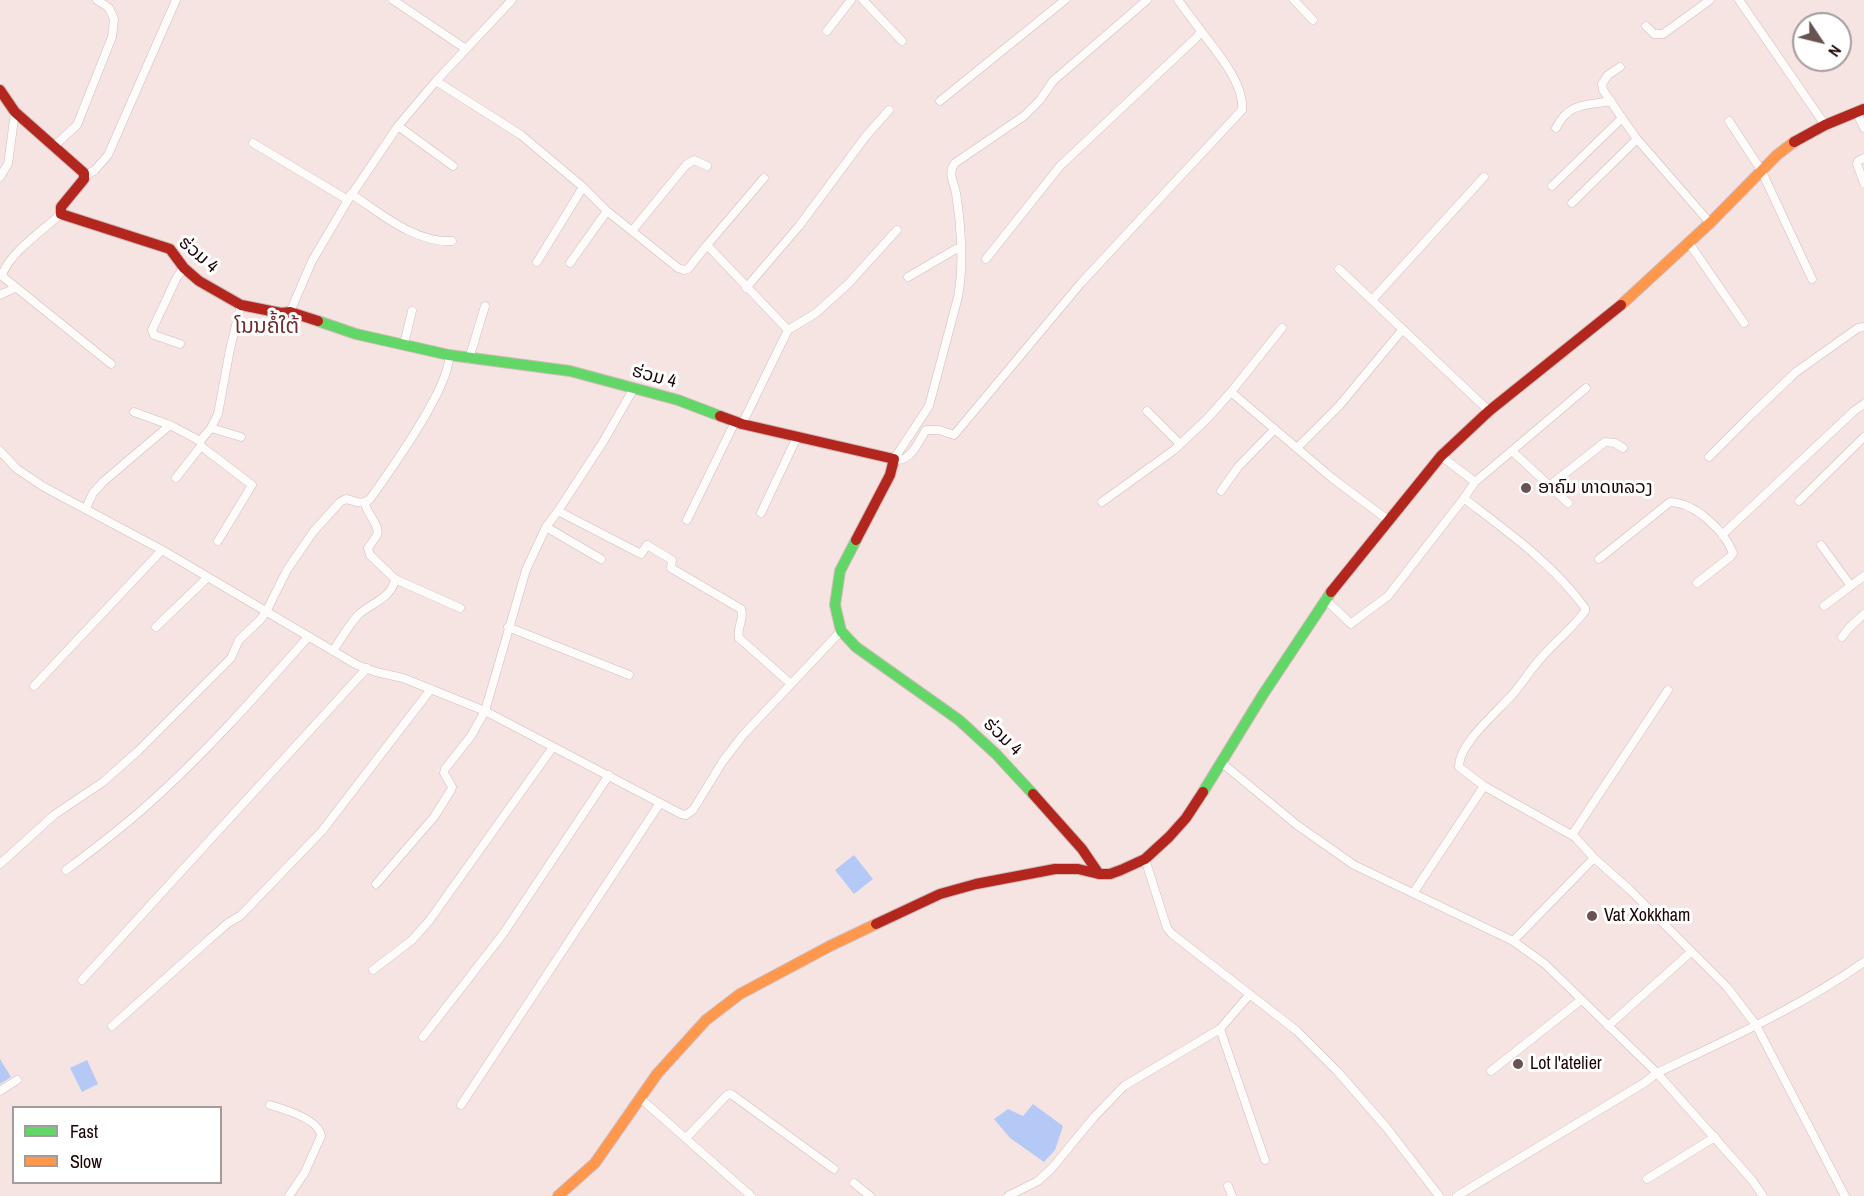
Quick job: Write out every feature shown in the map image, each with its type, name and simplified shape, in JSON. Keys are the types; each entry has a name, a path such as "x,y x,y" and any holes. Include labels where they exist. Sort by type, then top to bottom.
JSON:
{"street":[{"path":"53,147 77,125 112,37 114,19 109,8 97,0"},
{"path":"111,364 2,276 4,269 14,256 61,214 61,207 85,176 95,170 108,155 176,0"},
{"path":"393,0 466,49"},
{"path":"290,312 312,261 349,197 398,126 436,81 512,0"},
{"path":"827,31 850,0"},
{"path":"862,0 902,41"},
{"path":"940,101 1065,0"},
{"path":"0,451 17,469 44,487 162,550 333,651 367,668 403,678 485,711 686,815 693,810 723,761 743,735 841,631 835,605 840,572 890,475 894,459 929,406 962,280 956,193 950,174 951,167 1024,116 1040,100 1053,81 1147,0"},
{"path":"915,427 939,430 954,435 1081,283 1242,110 1243,102 1239,88 1226,65 1178,0"},
{"path":"1294,0 1313,20"},
{"path":"1646,26 1654,34 1663,34 1710,0"},
{"path":"1739,0 1825,124"},
{"path":"986,259 1060,166 1201,31"},
{"path":"1620,67 1608,75 1602,84 1603,90 1637,139 1710,223"},
{"path":"436,81 521,135 583,187 607,211 678,268 684,270 688,269 764,178"},
{"path":"0,90 15,112 85,176"},
{"path":"1556,128 1570,108 1611,101"},
{"path":"746,288 799,226 866,136 889,110"},
{"path":"558,1196 596,1163 657,1074 689,1037 706,1020 740,994 830,946 940,894 1055,869 1078,869 1099,874 1121,870 1145,859 1186,818 1325,599 1441,456 1539,370 1614,312 1710,223 1761,170 1793,143 1825,124 1860,111 1864,128"},
{"path":"0,177 8,164 15,112"},
{"path":"1552,186 1622,118"},
{"path":"1730,121 1761,170 1812,279"},
{"path":"398,126 453,166"},
{"path":"1572,203 1637,139"},
{"path":"253,143 403,228 441,241 452,241"},
{"path":"1864,158 1857,164 1864,183"},
{"path":"632,231 686,165 694,160 707,166"},
{"path":"1372,300 1484,177"},
{"path":"537,262 583,187"},
{"path":"570,263 607,211"},
{"name":"ຮ່ວມ 4","path":"61,214 170,249 184,268 199,281 241,305 281,313 290,312 356,334 449,355 570,371 678,400 739,423 894,459"},
{"path":"687,520 788,330 816,313 848,284 897,230"},
{"path":"1689,243 1744,323"},
{"path":"707,245 788,330"},
{"path":"908,277 956,249 961,250"},
{"path":"180,344 154,335 152,330 177,277 184,268"},
{"path":"1339,269 1490,411"},
{"path":"0,295 15,288"},
{"path":"176,478 211,428 218,414 241,305"},
{"path":"468,358 486,306"},
{"path":"404,344 412,311"},
{"path":"1709,457 1796,372 1858,328 1864,327"},
{"path":"1102,502 1180,444 1207,418 1282,328"},
{"path":"1298,448 1339,406 1403,329"},
{"path":"0,864 54,815 103,782 146,743 231,658 239,640 266,612 287,570 313,532 337,505 346,499 360,504 370,499 409,442 443,382 449,355"},
{"path":"376,884 434,817 452,787 444,773 445,769 471,736 485,711 526,570 546,527 603,441 634,388"},
{"path":"1325,599 1348,622 1353,622 1388,596 1475,482 1586,388"},
{"path":"1230,392 1388,520"},
{"path":"1723,536 1864,404"},
{"path":"1148,411 1180,444"},
{"path":"134,412 170,425 201,443 252,485 218,541"},
{"path":"86,508 93,493 104,481 170,425"},
{"path":"211,428 241,437"},
{"path":"1221,490 1238,467 1275,429"},
{"path":"894,459 900,461 907,459 926,430"},
{"path":"761,513 797,437"},
{"path":"1799,501 1864,437"},
{"path":"1549,486 1605,442 1615,443 1623,448"},
{"path":"1512,451 1568,503"},
{"path":"1441,456 1475,482"},
{"path":"1464,498 1539,556 1571,588 1585,608 1583,613 1540,658 1512,695 1484,723 1464,750 1459,766 1484,786 1572,835 1727,987 1756,1025 1845,1196"},
{"path":"1599,559 1670,502 1678,502 1702,514 1723,536 1733,553 1696,583"},
{"path":"365,503 366,510 378,528 378,533 368,548 370,555 395,579 460,608"},
{"path":"558,511 641,554 646,545 672,560 671,568 741,609 743,614 737,633 739,638 791,684"},
{"path":"546,527 601,559"},
{"path":"1821,545 1851,586"},
{"path":"34,686 162,550"},
{"path":"1824,606 1864,576"},
{"path":"156,627 207,578"},
{"path":"333,651 357,617 387,595 395,579"},
{"path":"1842,637 1864,614"},
{"path":"508,627 629,675"},
{"name":"ຮ່ວມ 4","path":"841,631 856,647 959,720 996,754 1058,820 1099,874"},
{"path":"66,870 118,831 186,769 308,637"},
{"path":"82,980 367,668"},
{"path":"112,1026 228,923 240,916 322,831 431,689"},
{"path":"1572,835 1668,690"},
{"path":"373,970 412,940 429,921 553,747"},
{"path":"1222,763 1297,825 1354,865 1513,941 1545,964 1658,1073 1752,1180 1763,1196"},
{"path":"423,1037 503,934 609,775"},
{"path":"1414,892 1484,786"},
{"path":"461,1105 660,803"},
{"path":"1513,941 1594,858"},
{"path":"1145,859 1167,928 1172,934 1297,1031 1338,1072 1386,1128 1439,1196"},
{"path":"1608,1026 1690,952"},
{"path":"1457,1196 1658,1073 1808,998 1864,962"},
{"path":"1008,1196 1038,1181 1052,1168 1094,1117 1124,1086 1220,1029 1250,994"},
{"path":"1491,1071 1581,1000"},
{"path":"1220,1029 1264,1160"},
{"path":"0,1091 17,1080"},
{"path":"686,1138 731,1094 834,1169"},
{"path":"640,1098 751,1196"},
{"path":"270,1105 287,1110 318,1126 321,1131 321,1136 305,1172 289,1196"},
{"path":"1647,1179 1715,1137"},
{"path":"854,1183 865,1195"},
{"path":"1228,1186 1232,1196"}],"water":[{"path":"854,855 873,879 854,894 835,870"},
{"path":"0,1059 11,1077 0,1084"},
{"path":"87,1060 98,1084 82,1092 70,1068"},
{"path":"1033,1104 1063,1126 1055,1150 1044,1162 1010,1138 994,1119 1008,1109 1023,1116"}],"traffic: fast":[{"path":"318,321 356,334 449,355 570,371 678,400 720,416"},
{"path":"856,540 840,571 835,605 841,631 856,647 959,720 996,754 1033,794"},
{"path":"1203,792 1262,696 1331,592"}],"traffic: slow":[{"path":"1621,305 1710,223 1777,155 1794,142"},
{"path":"558,1196 595,1163 657,1074 706,1020 740,994 876,924"}],"traffic: jam":[{"path":"0,90 15,112 84,173 84,179 61,207 61,214 170,249 184,268 199,281 241,305 281,313 290,312 318,321"},
{"path":"1794,142 1825,125 1864,109"},
{"path":"1331,592 1441,456 1489,411 1621,305"},
{"path":"720,416 742,424 894,459 890,475 856,540"},
{"path":"876,924 940,894 976,884 1055,869 1078,869 1099,874 1110,874 1121,870 1145,859 1169,837 1186,818 1203,792"},
{"path":"1033,794 1082,849 1099,874"}],"place":[{"name":"ອາຄົມ ທາດຫລວງ","path":"1526,488"},
{"name":"Vat Xokkham","path":"1592,916"},
{"name":"Lot l'atelier","path":"1518,1064"}],"district":[{"name":"ໂນນຄໍ້ໃຕ້","path":"267,327"}]}
